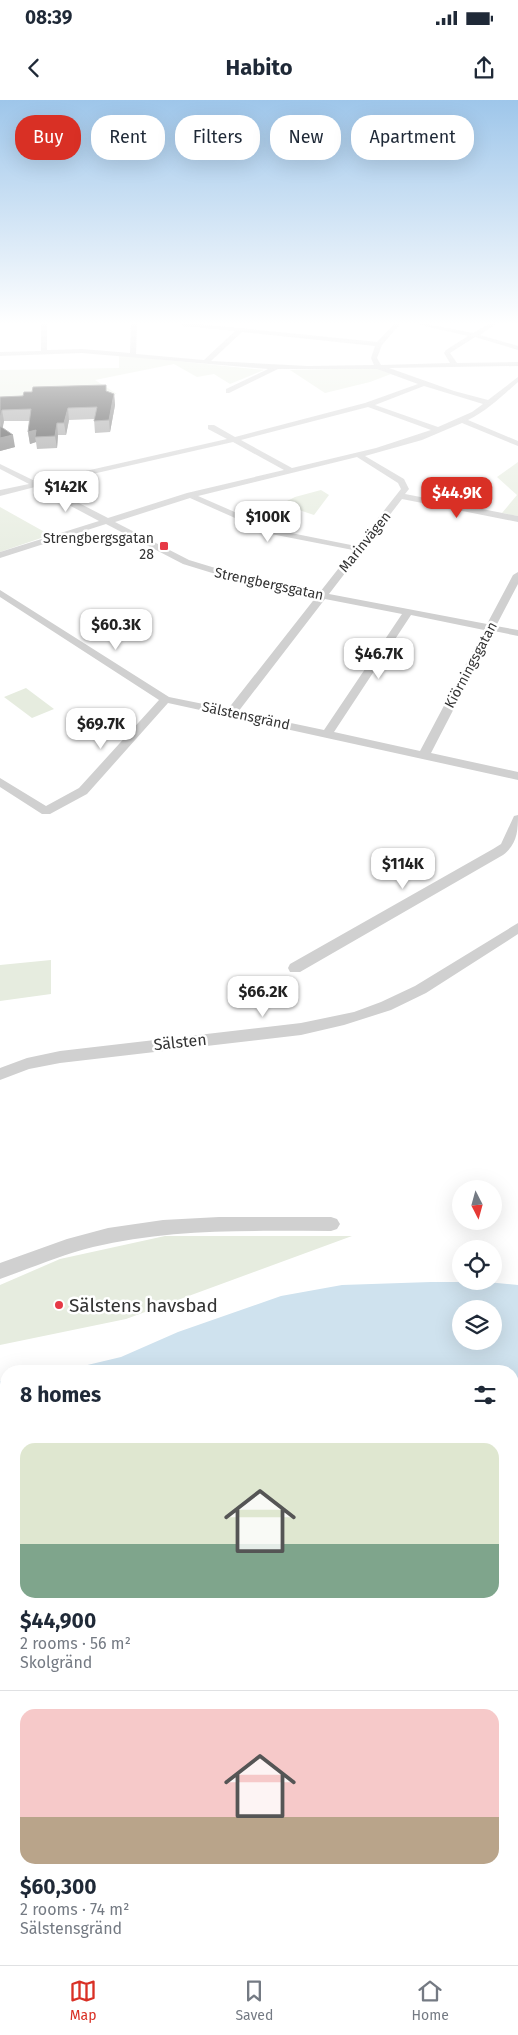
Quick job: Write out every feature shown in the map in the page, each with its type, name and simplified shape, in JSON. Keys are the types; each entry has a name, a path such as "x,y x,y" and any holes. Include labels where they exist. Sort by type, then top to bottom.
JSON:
{"street":[{"path":"0,493 234,440 345,411"},
{"path":"385,411 439,430"},
{"path":"0,555 190,495 401,444 462,420 477,411"},
{"path":"462,420 518,444"},
{"path":"211,427 291,471"},
{"name":"Marinvägen","path":"231,713 402,496 405,489 404,484 358,455"},
{"name":"Strengbergsgatan","path":"0,466 201,568 248,582 518,633"},
{"path":"190,495 274,532 360,549"},
{"path":"402,496 518,519"},
{"name":"Kiörningsgatan","path":"424,754 518,574"},
{"name":"Sälstensgränd","path":"0,593 165,698 518,776"},
{"path":"327,734 408,612"},
{"path":"0,782 46,811 83,791 165,698"},
{"path":"295,968 498,852 506,846 518,819"},
{"name":"Sälsten","path":"0,1074 27,1064 60,1057 301,1029 334,1023 386,1006 413,993 518,928"},
{"path":"0,1271 73,1244 150,1228 166,1226 331,1224"}],"shaded area":[{"path":"518,462 518,516 502,513 517,495 497,477"},
{"path":"321,490 329,495 314,515 281,504 295,497"},
{"path":"0,507 50,535 0,552"},
{"path":"26,688 54,709 32,718 4,697"},
{"path":"51,960 51,994 0,1001 0,965"},
{"path":"165,1236 352,1236 126,1319 0,1345 0,1285 60,1259"}],"water":[{"path":"452,1282 452,1290 502,1290 502,1283 518,1285 518,1365 87,1365 121,1357 178,1332 281,1296 342,1285"}],"building":[{"path":"31,411 67,411 64,423 57,423 55,436 35,437 36,430 28,432"},
{"path":"96,411 111,411 109,420 94,421"},
{"path":"0,426 13,435 0,438"}],"place":[{"name":"Strengbergsgatan 28","path":"164,546"},
{"name":"Sälstens havsbad","path":"59,1305"}]}
